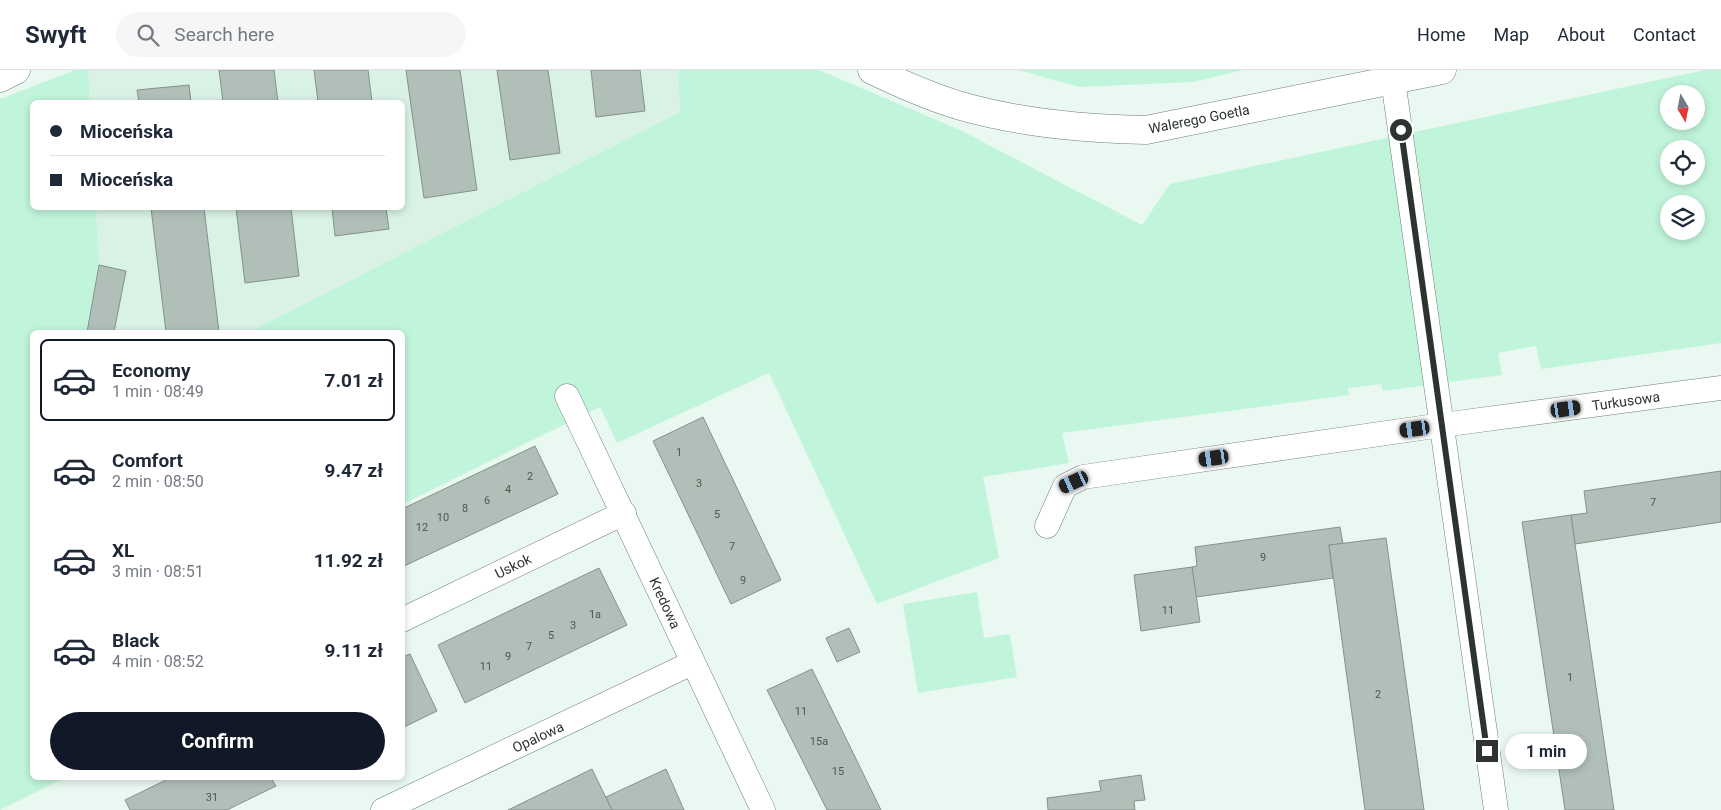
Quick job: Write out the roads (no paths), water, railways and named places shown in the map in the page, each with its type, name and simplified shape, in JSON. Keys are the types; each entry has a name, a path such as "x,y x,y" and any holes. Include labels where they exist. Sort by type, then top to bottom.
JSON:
{"street":[{"path":"0,78 16,70"},
{"name":"Walerego Goetla","path":"872,70 913,89 967,108 1019,118 1110,130 1146,130 1442,70"},
{"path":"1393,80 1496,810"},
{"name":"Turkusowa","path":"1047,526 1065,486 1083,477 1442,425 1721,388"},
{"name":"Kredowa","path":"567,396 763,810"},
{"name":"Uskok","path":"405,619 624,513"},
{"name":"Opalowa","path":"383,810 692,663"}]}
